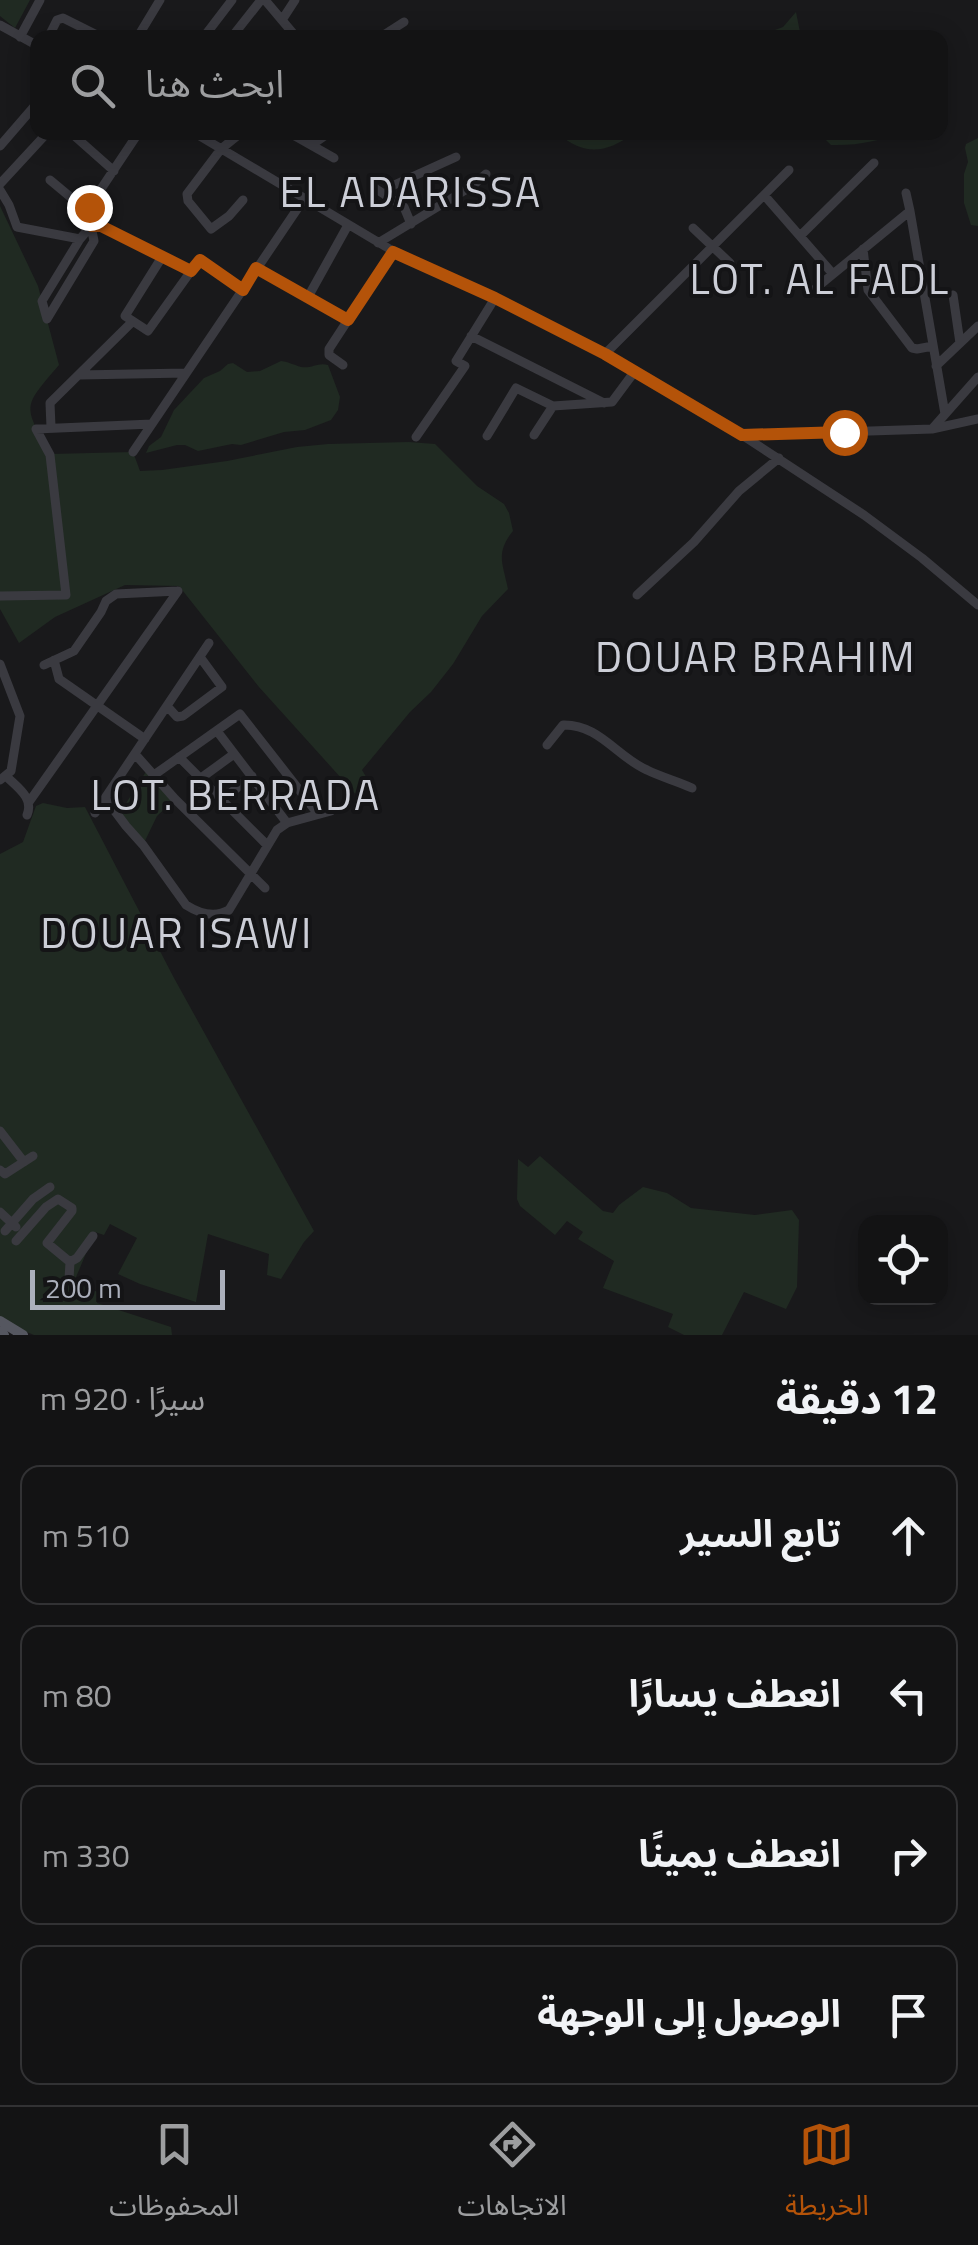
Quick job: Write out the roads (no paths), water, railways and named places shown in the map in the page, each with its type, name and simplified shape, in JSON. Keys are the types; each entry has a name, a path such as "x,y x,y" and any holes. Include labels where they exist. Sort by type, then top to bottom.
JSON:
{"main road":[{"path":"0,1321 23,1335"}],"street":[{"path":"20,37 40,0"},
{"path":"142,30 159,3 144,0"},
{"path":"209,30 232,0"},
{"path":"242,30 263,0 290,30"},
{"path":"282,20 295,0"},
{"path":"52,30 63,18 87,30"},
{"path":"392,30 404,22"},
{"path":"0,25 30,42"},
{"path":"0,146 30,110"},
{"path":"41,140 0,187 17,227 80,239"},
{"path":"79,140 114,171"},
{"path":"134,140 89,207 92,226 94,242 47,319 42,301 92,226 101,226 191,271"},
{"path":"206,140 393,252 605,354 742,435 878,526 978,605"},
{"path":"232,140 191,188 188,201 211,229 242,200"},
{"path":"305,140 334,158"},
{"path":"313,144 319,140"},
{"path":"385,194 392,186 456,157"},
{"path":"800,236 874,163"},
{"path":"605,354 789,170"},
{"path":"378,243 486,174"},
{"path":"50,180 80,205 89,207"},
{"path":"373,187 404,207 411,224"},
{"path":"906,193 944,414"},
{"path":"764,195 833,274"},
{"path":"133,452 304,199"},
{"path":"816,288 910,211"},
{"path":"308,297 348,225"},
{"path":"693,228 730,263"},
{"path":"863,249 868,290 912,348 933,346"},
{"path":"342,365 329,355 329,349 393,252"},
{"path":"162,256 125,316 148,331 200,260 243,290"},
{"path":"256,268 348,320"},
{"path":"953,295 960,343"},
{"path":"416,437 465,366 456,360 495,298"},
{"path":"51,426 50,402 132,322"},
{"path":"936,366 978,326"},
{"path":"472,336 604,403"},
{"path":"487,436 516,388 553,406 612,402 635,371"},
{"path":"79,375 186,374"},
{"path":"932,429 978,377"},
{"path":"534,435 553,406"},
{"path":"742,435 932,429 978,418"},
{"path":"0,596 66,595 50,454 36,428 152,424"},
{"path":"637,595 684,552 739,491 779,458"},
{"path":"27,816 30,802 99,706 178,591 116,594 106,601 74,651 49,662 59,680 99,706 145,739"},
{"path":"95,813 209,643"},
{"path":"167,706 177,717 182,716 222,687 200,656"},
{"path":"0,664 20,716 12,771 4,778 30,802"},
{"path":"154,775 240,714 318,814"},
{"path":"547,745 563,725 591,731 646,770 692,788"},
{"path":"216,731 287,823"},
{"path":"134,754 265,888"},
{"path":"201,778 234,754"},
{"path":"179,757 266,844"},
{"path":"223,799 252,776"},
{"path":"105,798 186,906 221,914 230,910 277,830 287,823 330,810"},
{"path":"0,1131 29,1159 5,1174 0,1170"},
{"path":"9,1227 33,1199 50,1187"},
{"path":"0,1212 20,1237 58,1199 72,1208 48,1243 70,1262 70,1279"},
{"path":"70,1262 93,1236"}],"district":[{"name":"EL ADARISSA","path":"411,191"},
{"name":"LOT. AL FADL","path":"820,278"},
{"name":"DOUAR BRAHIM","path":"756,656"},
{"name":"LOT. BERRADA","path":"236,794"},
{"name":"DOUAR ISAWI","path":"177,932"}]}
